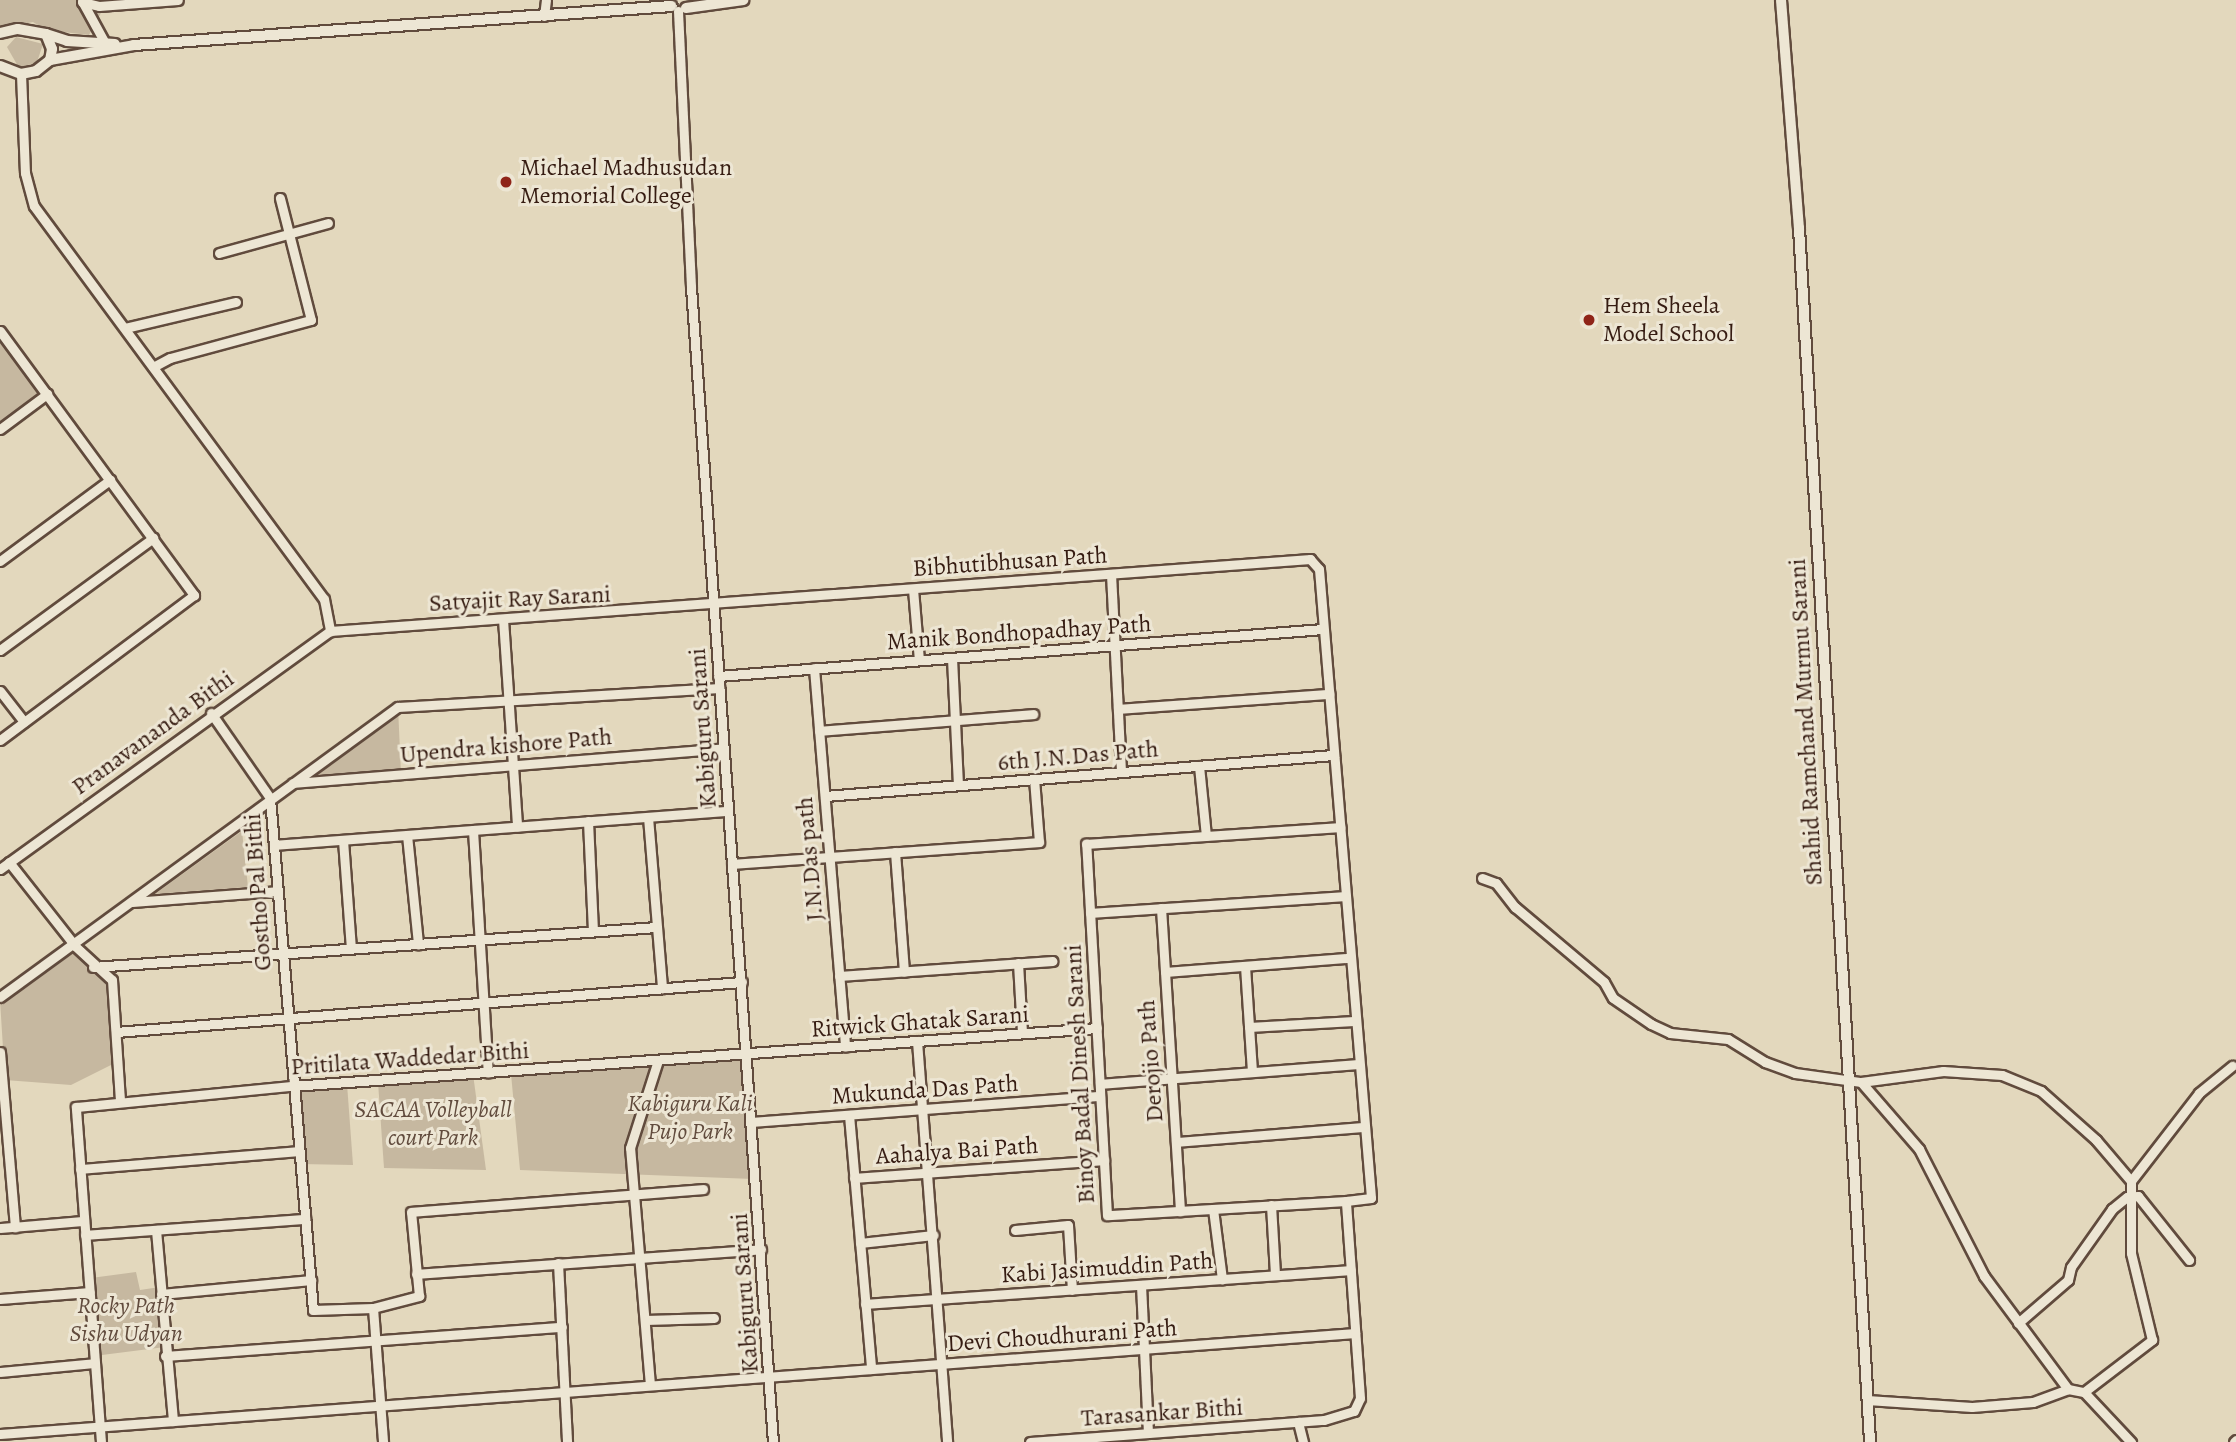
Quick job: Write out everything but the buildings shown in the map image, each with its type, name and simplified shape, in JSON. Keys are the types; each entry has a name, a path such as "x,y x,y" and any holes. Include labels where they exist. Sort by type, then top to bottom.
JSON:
{"street":[{"path":"82,1 99,6 178,0"},
{"path":"544,16 546,0"},
{"path":"0,66 21,74 36,71 50,60 134,45 743,0"},
{"name":"Shahid Ramchand Murmu Sarani","path":"1781,0 1799,228 1870,1442"},
{"path":"82,1 105,43"},
{"name":"Kabiguru Sarani","path":"678,5 712,606 771,1377 773,1442"},
{"path":"0,33 18,29 134,45"},
{"path":"46,34 52,49 50,60"},
{"path":"21,74 25,173 34,206 324,598 330,631"},
{"path":"153,367 170,358 311,320 280,198"},
{"path":"219,253 328,223"},
{"path":"125,328 236,302"},
{"path":"0,331 194,595 0,740"},
{"path":"0,429 47,394"},
{"path":"0,561 110,480"},
{"path":"0,650 152,538"},
{"name":"Bibhutibhusan Path","path":"712,606 1310,559 1319,569 1324,629"},
{"path":"1111,574 1121,772"},
{"path":"913,589 919,660"},
{"name":"Satyajit Ray Sarani","path":"330,631 712,606"},
{"path":"503,619 511,701 517,827"},
{"path":"1303,1442 1298,1422 1354,1411 1360,1398 1346,1201 1371,1198 1357,1064 1324,629"},
{"name":"Manik Bondhopadhay Path","path":"718,676 1324,629"},
{"name":"Pranavananda Bithi","path":"0,869 211,713 330,631"},
{"path":"952,658 958,785"},
{"name":"J.N.Das path","path":"814,668 845,1047"},
{"path":"0,997 398,707 719,688"},
{"path":"0,691 24,722"},
{"path":"1118,709 1329,694"},
{"name":"Gostho Pal Bithi","path":"211,713 270,798 292,1086 313,1310 373,1308"},
{"path":"819,731 1034,714"},
{"name":"Upendra kishore Path","path":"293,783 723,748"},
{"name":"6th J.N.Das Path","path":"825,796 1334,755"},
{"path":"1199,766 1206,836"},
{"path":"733,864 1039,842 1034,779"},
{"path":"274,845 728,811"},
{"path":"648,817 662,988"},
{"path":"588,821 593,931"},
{"name":"Binoy Badal Dinesh Sarani","path":"1340,827 1086,844 1107,1215 1346,1201"},
{"path":"473,830 488,1073"},
{"path":"407,835 418,944"},
{"path":"343,840 351,949"},
{"path":"895,852 904,971"},
{"path":"9,862 93,967 112,980 120,1102"},
{"path":"1482,878 1496,883 1522,914 1604,982 1613,998 1651,1024 1670,1033 1728,1039 1765,1062 1795,1073 1860,1082 1943,1071 2002,1074 2041,1091 2096,1140 2130,1181"},
{"path":"130,902 277,891"},
{"path":"1090,913 1345,896"},
{"name":"Derojio Path","path":"1161,908 1181,1211"},
{"path":"93,967 657,927"},
{"path":"1165,972 1349,958"},
{"path":"839,976 1052,961"},
{"path":"1018,963 1022,1033"},
{"path":"1245,966 1252,1072"},
{"path":"116,1032 742,982"},
{"path":"1249,1027 1354,1021"},
{"name":"Ritwick Ghatak Sarani","path":"747,1054 1097,1028"},
{"path":"917,1041 947,1442"},
{"path":"0,1052 15,1227"},
{"name":"Pritilata Waddedar Bithi","path":"80,1169 76,1107 292,1086 747,1054"},
{"path":"650,1385 631,1148 658,1060"},
{"path":"1100,1084 1357,1064"},
{"path":"2084,1392 2152,1340 2131,1253 2127,1197 2130,1181 2199,1093 2232,1066"},
{"path":"1860,1082 1919,1149 1984,1276 2068,1389"},
{"name":"Mukunda Das Path","path":"752,1122 1100,1096"},
{"name":"Aahalya Bai Path","path":"849,1115 871,1369"},
{"path":"1176,1142 1364,1127"},
{"path":"101,1442 80,1169 298,1152"},
{"name":"Aahalya Bai Path","path":"854,1178 1104,1160"},
{"path":"383,1442 373,1308 419,1296 411,1212 703,1189"},
{"path":"2018,1323 2068,1280 2071,1267 2112,1209 2127,1197 2138,1196 2189,1259"},
{"path":"1271,1205 1275,1275"},
{"path":"1213,1209 1222,1279"},
{"path":"85,1235 305,1220"},
{"path":"0,1228 84,1221"},
{"path":"1015,1230 1068,1225 1072,1290"},
{"path":"156,1230 165,1356 173,1421"},
{"path":"860,1243 933,1235"},
{"path":"416,1274 761,1249"},
{"path":"558,1264 567,1442"},
{"name":"Kabi Jasimuddin Path","path":"865,1304 1351,1270"},
{"path":"161,1294 311,1280"},
{"path":"1141,1285 1148,1433"},
{"path":"0,1299 90,1292"},
{"path":"645,1320 714,1318"},
{"path":"165,1356 562,1327"},
{"name":"Devi Choudhurani Path","path":"0,1434 1355,1333"},
{"path":"0,1372 95,1363"},
{"path":"1867,1400 1972,1406 2033,1402 2068,1389 2084,1392 2131,1442"},
{"name":"Tarasankar Bithi","path":"1030,1442 1096,1440 1148,1433 1298,1422"}],"green space":[{"path":"0,0 89,0 102,11 89,35 46,30 33,22 0,28"},
{"path":"16,37 43,44 37,62 19,68 7,47"},
{"path":"4,341 47,394 0,429 0,344"},
{"path":"398,707 401,774 301,779"},
{"path":"242,831 248,887 155,894"},
{"path":"75,946 112,983 115,1063 71,1085 5,1080 0,1000"},
{"name":"Kabiguru Kali Pujo Park","path":"747,1054 753,1179 520,1170 511,1074"},
{"name":"SACAA Volleyball court Park","path":"473,1074 486,1170 384,1168 378,1082"},
{"path":"347,1084 353,1165 300,1164 294,1088"},
{"name":"Rocky Path Sishu Udyan","path":"136,1272 140,1290 160,1287 165,1347 94,1356 91,1278"}],"place":[{"name":"Michael Madhusudan Memorial College","path":"506,182"},
{"name":"Hem Sheela Model School","path":"1589,320"}]}
